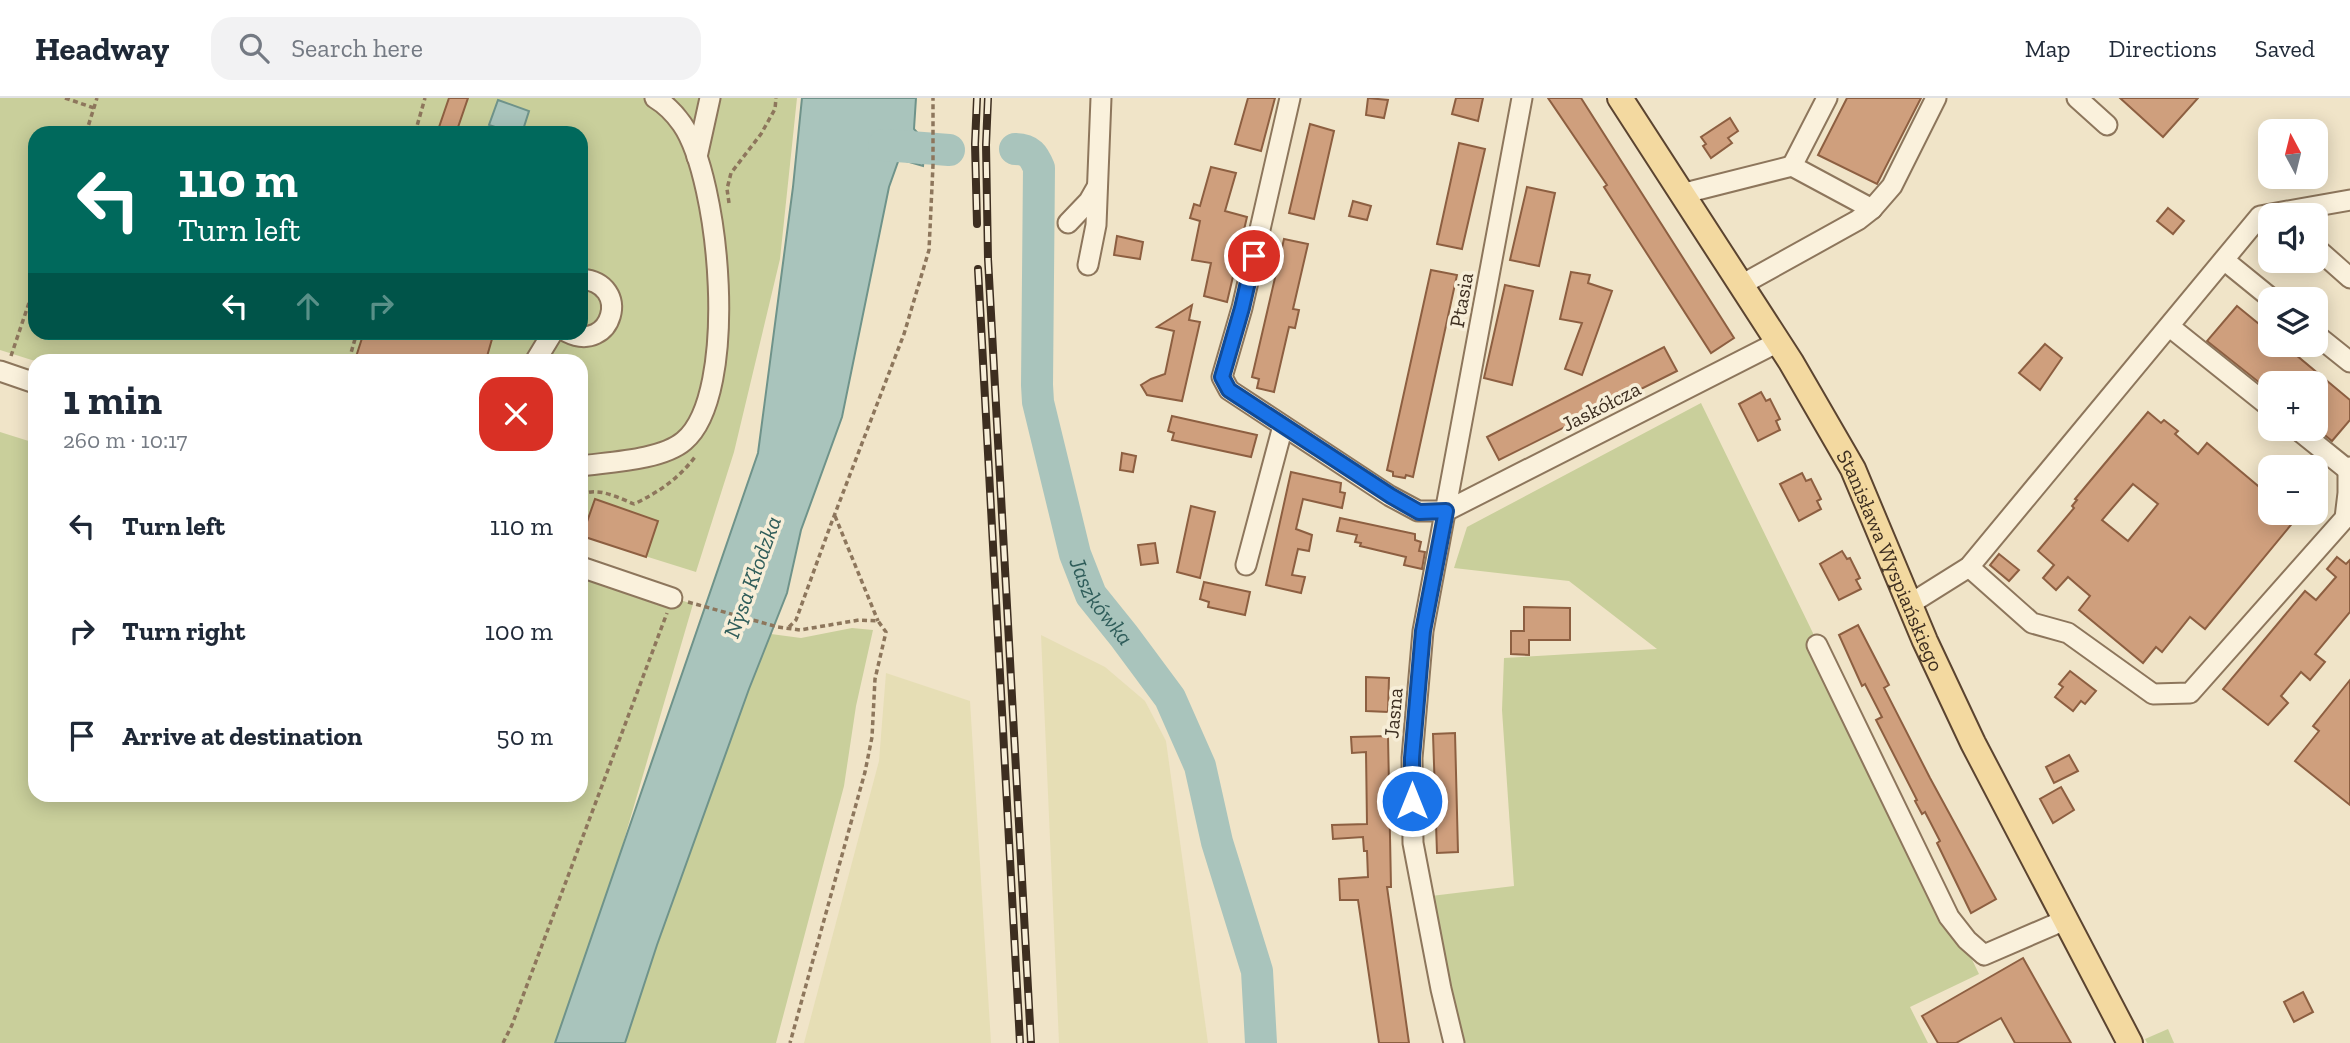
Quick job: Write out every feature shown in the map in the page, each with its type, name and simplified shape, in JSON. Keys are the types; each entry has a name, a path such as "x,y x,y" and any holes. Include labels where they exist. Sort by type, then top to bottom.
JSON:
{"main road":[{"name":"Stanisława Wyspiańskiego","path":"1620,98 1821,411 1853,469 1925,641 1973,743 2130,1043"}],"street":[{"path":"588,465 663,452 684,441 700,420 716,361 718,261 707,191 697,158 682,124 655,98"},
{"path":"697,158 709,98"},
{"path":"1088,265 1095,238 1101,98"},
{"path":"1290,98 1242,308 1222,377 1229,390 1391,496 1419,512 1446,511"},
{"name":"Ptasia","path":"1446,511 1522,98"},
{"path":"1792,166 1827,98"},
{"path":"1741,285 1858,220 1872,209 1892,186 1936,98"},
{"path":"2077,98 2107,125"},
{"path":"1682,194 1792,166 1872,209"},
{"path":"1069,223 1089,201 1098,186"},
{"path":"2328,204 2350,200"},
{"path":"1910,604 1969,568 2258,218"},
{"path":"2328,259 2350,278"},
{"path":"2224,260 2258,288"},
{"path":"588,281 604,288 612,304 612,312 609,321 598,333 588,336"},
{"path":"2170,327 2258,397"},
{"name":"Jaskółcza","path":"1446,511 1777,342"},
{"path":"2328,344 2350,362"},
{"path":"3,372 28,381"},
{"path":"1246,565 1283,426"},
{"path":"1969,568 2032,623 2068,633 2153,694 2190,692 2345,518 2349,469 2313,441"},
{"name":"Jasna","path":"1446,511 1423,631 1412,758 1413,843 1454,1043"},
{"path":"588,570 671,601"},
{"path":"1817,645 1949,917 1967,940 1984,955 2065,920"}],"path":[{"path":"65,98 94,108"},
{"path":"88,126 97,98"},
{"path":"417,126 425,98"},
{"path":"789,627 796,620 918,292 929,250 933,98"},
{"path":"3,372 28,304"},
{"path":"790,1043 867,760 872,737 875,679 886,632 878,621 835,514"},
{"path":"503,1043 671,601"},
{"path":"693,604 778,627 800,630 859,620 878,621"}],"shaded area":[{"path":"1041,635 1105,667 1145,701 1166,741 1208,1043 1059,1043"},
{"path":"886,673 970,701 991,1043 804,1043 879,761"}],"green space":[{"path":"0,98 797,98 780,259 734,452 696,572 588,538 588,354 28,354 28,359 0,350"},
{"path":"1701,403 1979,974 1910,1007 1928,1043 1462,1043 1431,896 1514,886 1502,710 1504,658 1657,649 1569,581 1454,568 1467,527"},
{"path":"0,432 28,441 28,802 588,802 588,571 693,604 612,881 555,1043 0,1043"},
{"path":"852,628 873,630 856,706 844,786 776,1043 625,1043 712,786 771,634 801,638"},
{"path":"2168,1029 2174,1043 2147,1043 2145,1039"}],"water":[{"name":"Nysa Kłodzka","path":"802,98 916,98 914,129 926,142 923,166 899,159 889,187 842,417 801,530 787,593 749,689 657,945 625,1043 555,1043 758,453"},
{"path":"498,100 529,111 524,126 489,125"}],"building":[{"path":"449,98 468,98 458,126 439,126"},
{"path":"1248,98 1275,98 1261,151 1235,144"},
{"path":"1368,98 1388,100 1384,118 1366,115"},
{"path":"1456,98 1483,98 1478,121 1452,114"},
{"path":"1548,98 1581,98 1734,338 1711,353 1604,187 1607,185"},
{"path":"1847,98 1921,98 1877,184 1818,155"},
{"path":"2120,98 2198,98 2163,137"},
{"path":"1730,118 1738,131 1728,138 1732,143 1711,158 1701,137"},
{"path":"1310,124 1334,131 1314,219 1289,213"},
{"path":"1459,143 1485,149 1462,249 1437,244"},
{"path":"1211,167 1236,173 1225,211 1247,217 1227,302 1204,296 1211,263 1192,260 1200,221 1190,218 1194,204 1200,206"},
{"path":"1527,187 1555,193 1539,266 1510,260"},
{"path":"1353,201 1371,206 1367,220 1349,216"},
{"path":"2168,208 2184,221 2173,234 2157,221"},
{"path":"1117,236 1143,242 1140,259 1114,255"},
{"path":"1284,239 1308,244 1293,309 1299,310 1295,328 1289,327 1274,392 1257,388 1259,379 1252,377"},
{"path":"1431,270 1457,275 1413,477 1406,475 1405,478 1393,476 1393,472 1387,470"},
{"path":"1571,272 1590,275 1588,283 1612,291 1582,375 1565,369 1582,323 1560,319"},
{"path":"1505,285 1533,291 1512,385 1484,378"},
{"path":"1192,305 1189,320 1200,322 1182,401 1147,395 1141,385 1165,374 1174,331 1157,327"},
{"path":"2237,306 2258,323 2258,357 2298,357 2315,371 2258,371 2258,381 2207,341"},
{"path":"361,340 492,340 488,354 357,354"},
{"path":"2045,344 2062,358 2040,390 2019,373"},
{"path":"1664,347 1677,371 1499,460 1487,437"},
{"path":"2328,382 2350,400 2350,420 2332,441 2328,438"},
{"path":"1761,392 1766,401 1770,399 1780,419 1776,421 1780,430 1758,441 1739,404"},
{"path":"2148,412 2161,423 2164,420 2178,431 2175,434 2198,454 2207,443 2258,486 2258,525 2291,525 2205,629 2190,617 2162,652 2156,647 2143,663 2079,610 2090,596 2068,577 2056,590 2043,578 2054,565 2038,551 2074,508 2072,506 2077,500 2075,499","holes":["2133,484 2158,504 2128,541 2102,520"]},
{"path":"1172,416 1257,435 1251,457 1172,440 1174,433 1168,431"},
{"path":"1122,453 1136,456 1133,472 1120,470"},
{"path":"1291,472 1341,483 1340,492 1345,493 1342,508 1303,499 1296,529 1312,535 1309,551 1298,549 1292,575 1305,577 1301,593 1266,585"},
{"path":"1802,473 1806,481 1811,479 1821,499 1817,501 1821,509 1799,521 1780,484"},
{"path":"595,499 658,521 646,557 588,538 588,519"},
{"path":"1191,506 1215,512 1200,578 1177,572"},
{"path":"1340,518 1415,534 1415,540 1421,542 1419,551 1425,552 1422,569 1404,565 1406,557 1360,546 1361,543 1355,542 1357,535 1337,531"},
{"path":"1155,543 1158,563 1141,565 1138,545"},
{"path":"1842,551 1847,559 1850,558 1860,578 1856,580 1861,589 1839,600 1820,564"},
{"path":"1999,554 2019,570 2009,581 1990,565"},
{"path":"2337,557 2346,564 2350,560 2350,612 2315,654 2325,662 2310,680 2301,672 2281,696 2288,703 2268,725 2223,689 2305,591 2316,600 2336,577 2327,569"},
{"path":"1204,582 1250,592 1245,615 1208,607 1209,602 1200,599"},
{"path":"1524,607 1570,608 1570,640 1529,640 1529,655 1511,654 1511,631 1524,631"},
{"path":"1858,625 1889,685 1884,688 1996,899 1971,913 1937,843 1940,841 1925,812 1922,814 1915,801 1917,800 1876,720 1882,717 1865,684 1862,686 1839,635"},
{"path":"2070,671 2096,691 2085,704 2081,701 2073,711 2055,697 2063,687 2059,684"},
{"path":"1366,677 1389,678 1388,712 1366,711"},
{"path":"2350,680 2350,805 2295,761 2319,731 2313,726"},
{"path":"1455,733 1458,852 1437,853 1433,734"},
{"path":"1388,736 1391,887 1387,887 1409,1043 1379,1043 1358,900 1340,900 1339,879 1368,877 1367,851 1364,851 1363,837 1333,839 1332,825 1367,824 1366,752 1352,753 1351,737"},
{"path":"2069,755 2078,771 2054,783 2046,767"},
{"path":"2061,787 2074,810 2053,823 2040,799"},
{"path":"2023,958 2071,1043 2015,1043 2001,1018 1956,1043 1938,1043 1922,1016"},
{"path":"2303,992 2313,1012 2294,1022 2284,1002"}],"waterway":[{"name":"Jaszkówka","path":"884,145 949,150"},
{"name":"Jaszkówka","path":"1015,149 1031,154 1039,168 1038,402 1075,554 1091,595 1170,698 1200,766 1217,842 1257,971 1261,1043"}],"railway":[{"path":"977,98 977,224"},
{"path":"988,98 988,259 1031,1043"},
{"path":"978,269 1020,1043"}],"route":[{"path":"1254,256 1222,377 1229,390 1419,512 1446,511 1423,631 1412,758 1412,801"}]}
